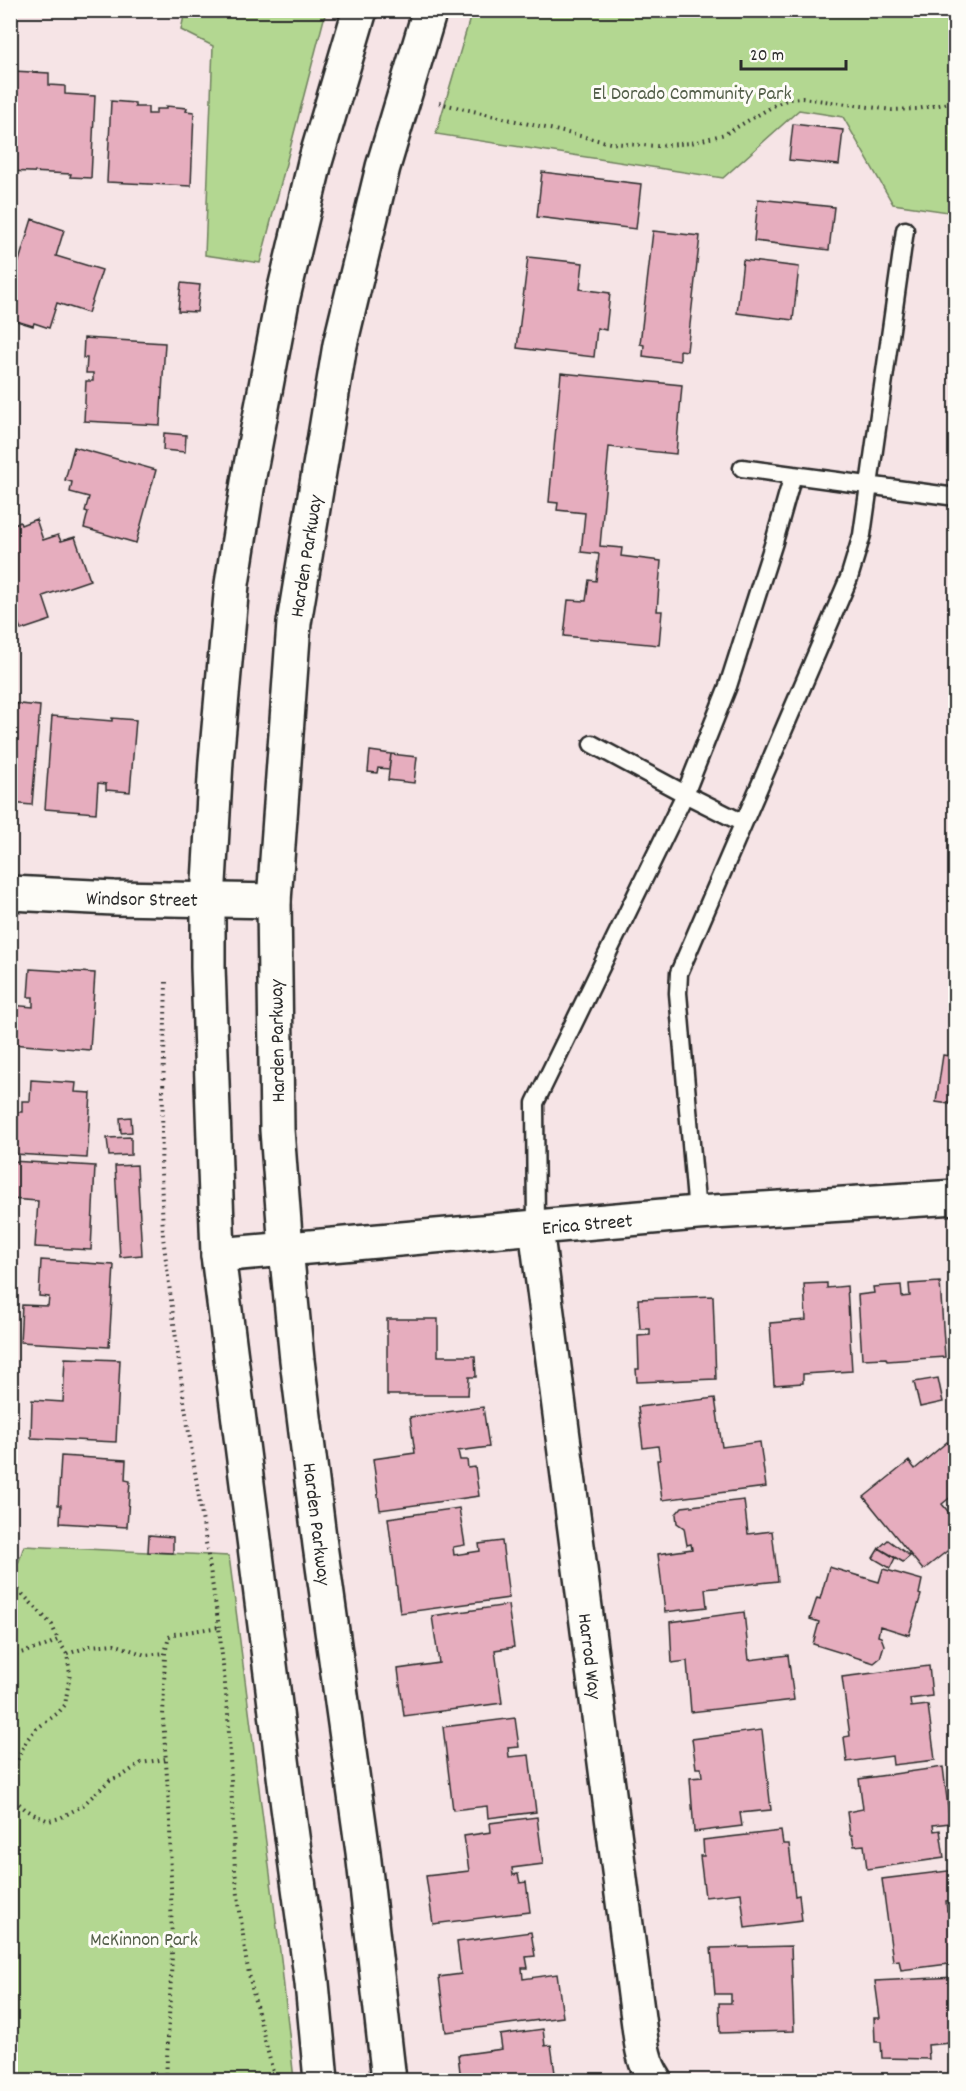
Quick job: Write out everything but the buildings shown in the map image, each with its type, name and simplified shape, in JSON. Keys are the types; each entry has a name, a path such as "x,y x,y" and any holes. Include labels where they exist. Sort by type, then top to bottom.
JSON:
{"street":[{"path":"321,2080 312,1983 219,1255 208,967 208,900 216,761 232,584 249,476 284,289 315,162 360,10"},
{"name":"Harden Parkway","path":"389,2080 363,1852 320,1545 297,1360 286,1249 277,1130 274,902 294,623 340,345 383,167 430,10"},
{"name":"Windsor Street","path":"10,893 274,902"},
{"name":"Erica Street","path":"219,1255 697,1213 956,1197"},
{"name":"Harrod Way","path":"536,1228 639,2026 647,2068 655,2080"}],"lane":[{"path":"697,1213 677,982 849,578 862,535 905,230"},
{"path":"742,468 956,498"},
{"path":"536,1228 535,1103 686,794 728,686 793,475"},
{"path":"592,744 743,823"}],"path":[{"path":"438,103 610,142 657,146 691,143 725,134 789,99 802,98 899,110 956,102"},
{"path":"166,982 161,1169 163,1237 183,1394 219,1627 228,1713 236,1871 246,1959 275,2080"},
{"path":"10,1581 52,1625 58,1640 68,1654 70,1674 65,1705 36,1729 26,1741 10,1776"},
{"path":"166,2080 172,1955 170,1822 164,1717 165,1653 169,1637 174,1634 219,1627"},
{"path":"10,1656 58,1640"},
{"path":"68,1654 91,1646 114,1644 145,1655 165,1653"},
{"path":"10,1796 25,1809 49,1821 60,1818 82,1806 110,1780 125,1774 141,1763 165,1759"}],"green space":[{"path":"185,11 326,11 260,263 205,255 213,46 181,30"},
{"name":"El Dorado Community Park","path":"472,11 955,11 955,213 893,204 843,117 799,110 723,178 436,134"},
{"name":"McKinnon Park","path":"24,1546 229,1556 281,1959 294,2080 11,2080 10,1578"}]}
